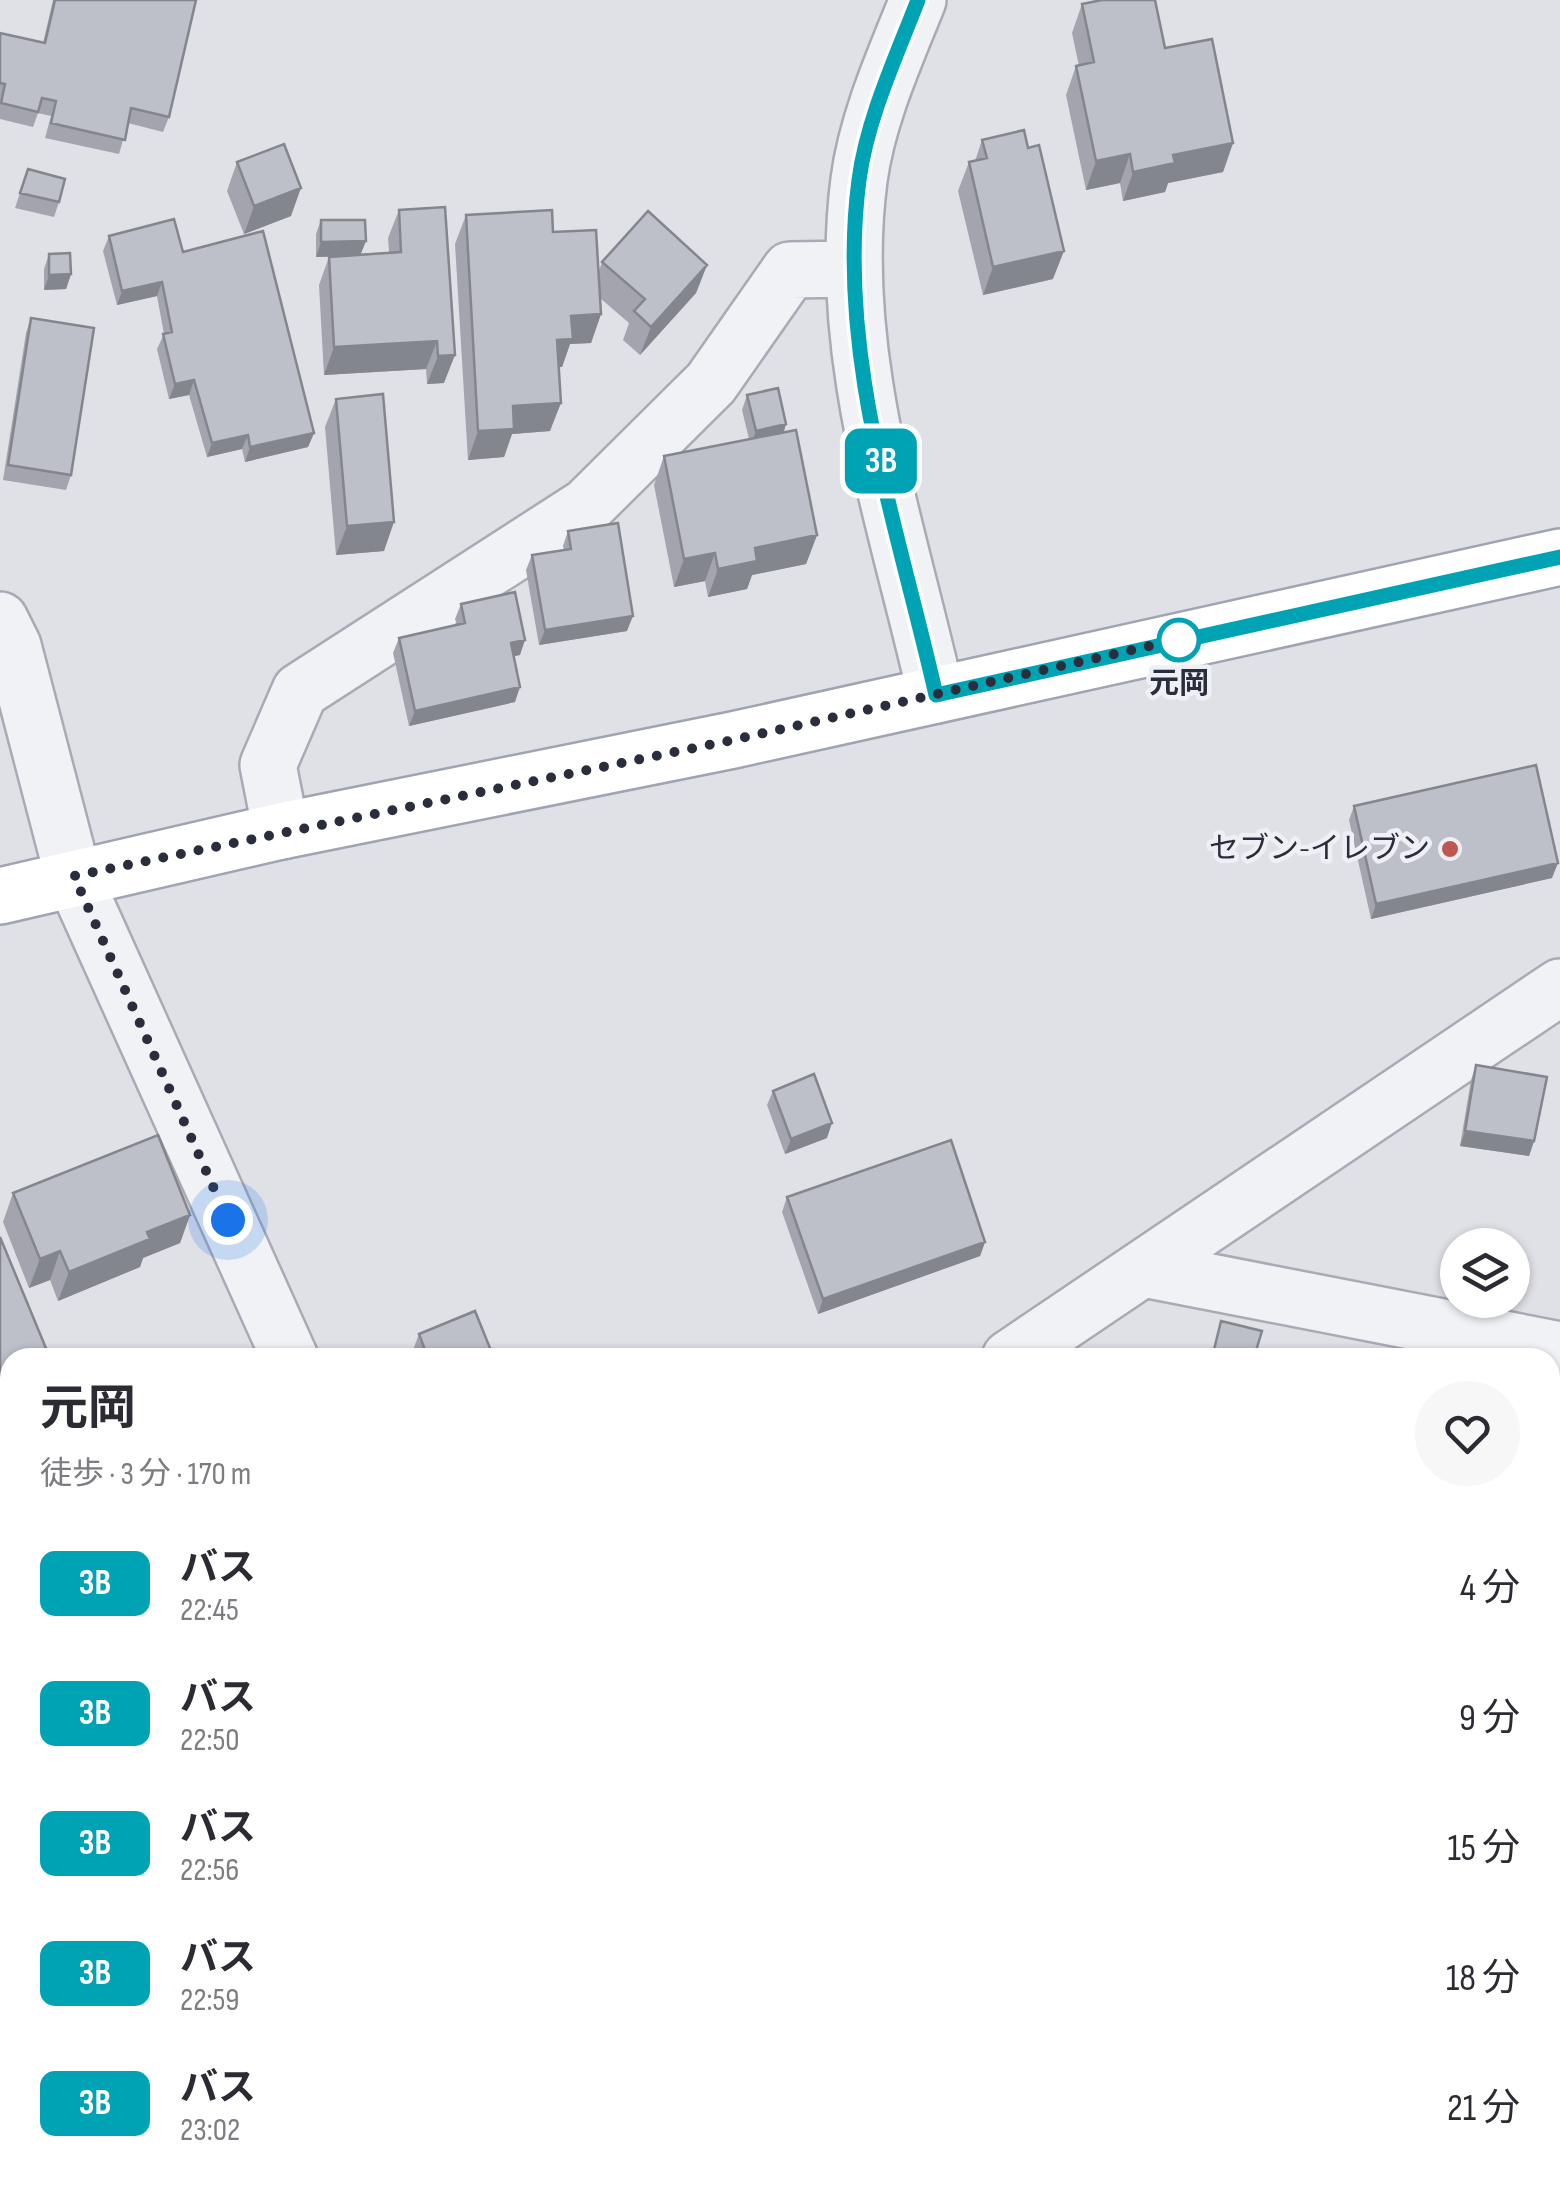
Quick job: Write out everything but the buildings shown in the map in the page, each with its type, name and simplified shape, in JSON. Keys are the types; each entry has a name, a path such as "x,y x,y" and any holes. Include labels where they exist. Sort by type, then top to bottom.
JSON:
{"main road":[{"path":"0,896 281,830 936,695 1560,557"}],"street":[{"path":"918,0 888,76 859,176 850,269 868,407 936,695"},
{"path":"281,830 268,765 300,691 587,506 711,384 790,270 850,269"},
{"path":"0,620 13,646 74,876 286,1348"},
{"path":"1025,1348 1560,987"},
{"path":"1144,1270 1550,1348"}],"bus line":[{"name":"3B","path":"918,0 888,76 859,176 850,269 868,407 936,695 1560,557"}],"place":[{"name":"元岡","path":"1179,640"},
{"name":"セブン-イレブン","path":"1450,849"}],"route":[{"path":"228,1220 74,876 281,830 733,740 1190,637 1179,640"}]}
